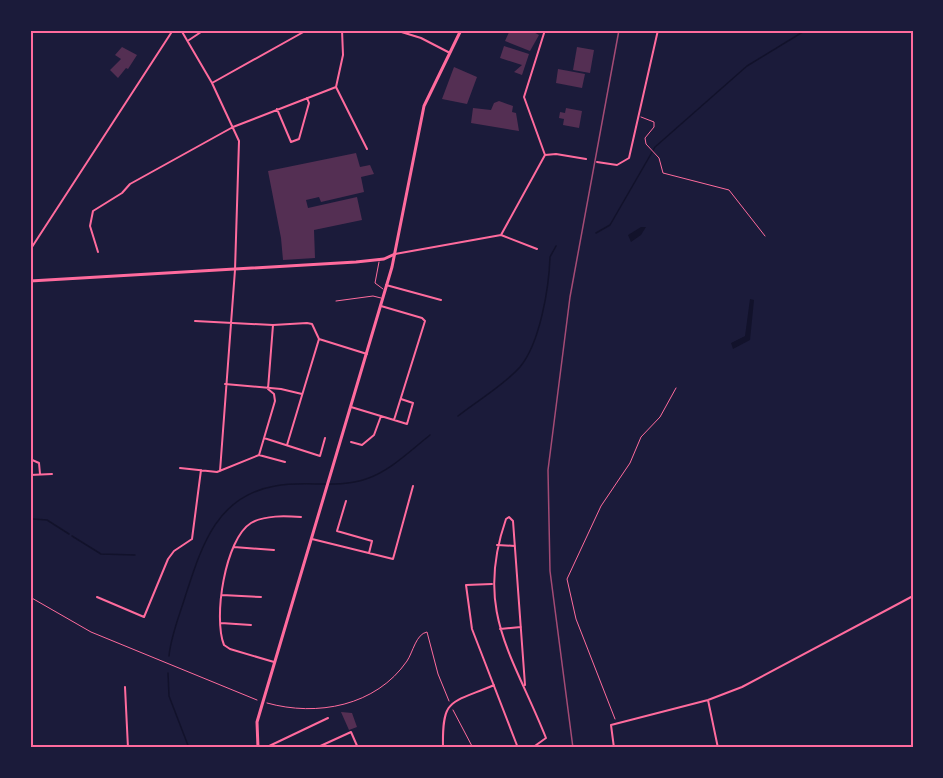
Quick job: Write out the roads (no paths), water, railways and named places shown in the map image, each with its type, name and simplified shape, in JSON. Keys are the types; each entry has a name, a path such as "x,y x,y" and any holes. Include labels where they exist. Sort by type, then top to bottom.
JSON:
{"main road":[{"path":"257,747 257,722 395,254 423,110 461,30"},
{"path":"30,281 379,260 395,254"}],"street":[{"path":"30,250 173,30"},
{"path":"181,30 189,40 212,83 238,141 236,270 225,384 220,471"},
{"path":"189,40 204,30"},
{"path":"212,83 307,30"},
{"path":"342,30 343,55 336,87 367,149"},
{"path":"395,30 421,38 450,53"},
{"path":"501,235 545,155 524,97 545,30"},
{"path":"597,162 617,165 629,158 641,117 658,30"},
{"path":"98,252 90,226 91,216 96,208 122,193 130,184 233,127 336,87"},
{"path":"277,109 291,142 294,142 299,139 309,103 307,98"},
{"path":"545,155 556,154 586,159"},
{"path":"395,254 501,235 537,249"},
{"path":"386,285 441,300"},
{"path":"381,306 424,321 393,420"},
{"path":"195,321 273,325 312,324 319,339 287,445"},
{"path":"268,389 273,325"},
{"path":"319,339 367,354"},
{"path":"225,384 281,389 302,394"},
{"path":"259,455 275,401 274,394 268,389"},
{"path":"351,407 407,424 413,403 401,399"},
{"path":"351,442 362,445 375,435 381,416"},
{"path":"264,438 320,456 325,438"},
{"path":"180,468 220,471 259,455 285,462"},
{"path":"30,459 39,463 40,474"},
{"path":"97,597 144,617 168,559 174,551 192,539 201,470"},
{"path":"30,475 52,474"},
{"path":"311,538 393,559 413,486"},
{"path":"346,501 337,531 372,541 369,553"},
{"path":"274,663 225,646 221,623 222,595 234,547 243,530 256,520 301,517"},
{"path":"525,685 513,521 509,517 506,519 497,545 492,584 500,629 546,738 532,748"},
{"path":"497,545 515,546"},
{"path":"234,547 274,550"},
{"path":"492,584 468,583 466,591 472,629 518,748"},
{"path":"222,595 261,597"},
{"path":"614,748 611,725 708,699 779,669 913,596"},
{"path":"221,623 250,625"},
{"path":"500,629 521,627"},
{"path":"443,748 442,721 447,709 456,701 494,685"},
{"path":"124,687 128,748"},
{"path":"708,699 718,748"},
{"path":"265,748 328,718"},
{"path":"316,748 351,732 358,748"},
{"path":"253,748 257,747"}],"lane":[{"path":"641,117 654,122 654,127 645,138 657,156 661,171 665,175 729,190 765,236"},
{"path":"379,260 375,283 385,290"},
{"path":"336,301 373,296 382,299"}],"waterway":[{"path":"596,233 610,225 655,147 747,66 806,30"},
{"path":"458,416 506,380 527,357 542,315 550,257 556,246"},
{"path":"169,656 176,625 198,558 215,525 239,500 255,492 286,484 332,484 366,479 392,466 430,435"},
{"path":"33,519 47,520 69,534"},
{"path":"72,536 101,554 135,555"},
{"path":"168,673 169,696 189,748"}],"railway":[{"path":"573,748 550,571 548,470 570,297 619,30"}]}
